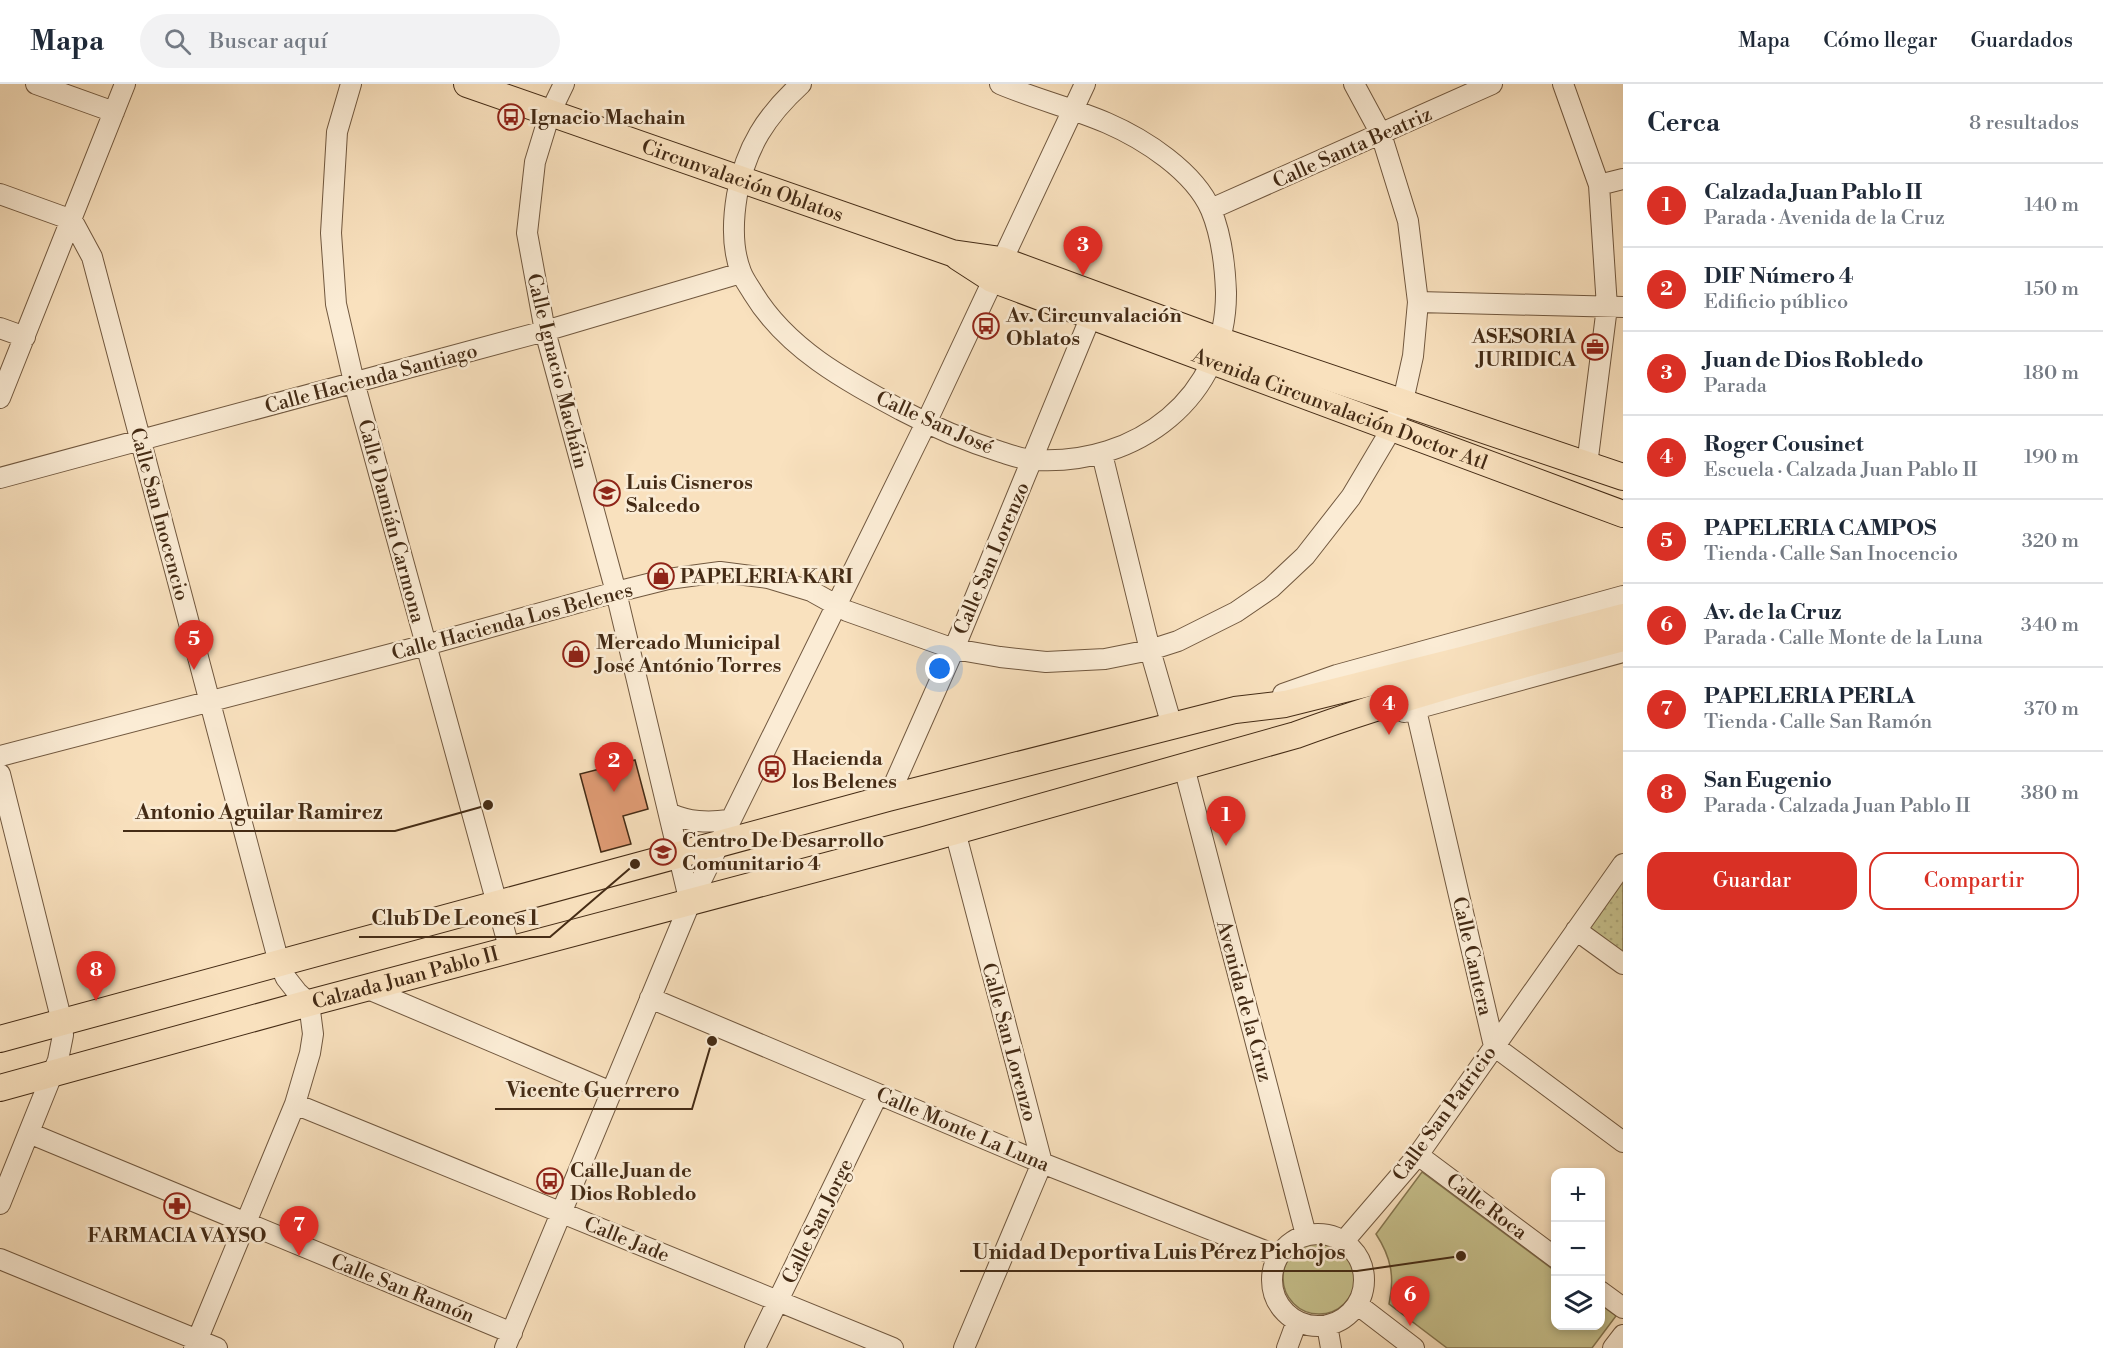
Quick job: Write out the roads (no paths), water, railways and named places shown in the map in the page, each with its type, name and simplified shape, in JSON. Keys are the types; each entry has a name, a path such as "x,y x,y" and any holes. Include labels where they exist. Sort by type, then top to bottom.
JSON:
{"main road":[{"name":"Circunvalación Oblatos","path":"467,84 997,270"},
{"name":"Avenida Circunvalación Doctor Atl","path":"997,270 1091,316 1403,401 1623,477"},
{"name":"Avenida Circunvalación Doctor Atl","path":"997,270 1217,351 1392,428 1623,514"},
{"name":"Calzada Juan Pablo II","path":"0,1088 955,831 1296,735 1467,669 1623,617"},
{"name":"Calzada Juan Pablo II","path":"0,1039 888,798 1235,710 1285,704 1623,638"}],"street":[{"path":"36,84 114,112"},
{"path":"0,398 125,84"},
{"name":"Calle Damián Carmona","path":"351,84 337,132 331,233 336,304 354,382 510,951"},
{"name":"Calle Ignacio Macháin","path":"564,84 550,113 535,162 527,233 545,331 616,592 690,903"},
{"name":"Calle San José","path":"801,84 778,106 763,126 740,179 734,228 741,273 763,309 804,351 864,390 926,423 978,444 1032,460 1071,459 1102,454 1127,444 1171,417 1191,396 1217,351"},
{"path":"1000,84 1030,97 1106,123 1166,156 1199,191 1211,209 1225,272 1226,310 1217,351"},
{"path":"509,1340 690,903 729,819 926,423 1085,84"},
{"name":"Calle Hacienda Los Belenes","path":"0,756 426,645 616,592 668,579 720,572 779,581 811,591 847,611 954,649 1000,657 1046,662 1105,659 1150,650 1178,641 1236,612 1271,588 1305,556 1351,497 1392,428 1403,401 1413,356 1418,302 1408,221 1381,134 1354,84"},
{"name":"Calle Santa Beatriz","path":"1211,209 1492,84"},
{"path":"1563,84 1599,185 1615,307 1587,465"},
{"path":"1599,185 1623,179"},
{"path":"0,194 72,220"},
{"name":"Calle San Inocencio","path":"72,220 92,257 279,963 286,978 309,1003"},
{"name":"Calle Hacienda Santiago","path":"0,478 545,331 741,273"},
{"path":"1418,302 1615,307"},
{"name":"Calle San Lorenzo","path":"888,798 954,649 1091,316"},
{"path":"0,328 25,338"},
{"path":"1102,454 1150,650 1172,726"},
{"name":"Calzada Juan Pablo II","path":"1235,710 1337,675 1623,596"},
{"name":"Calzada Juan Pablo II","path":"1296,735 1416,710 1623,652"},
{"name":"Calle Cantera","path":"1416,710 1494,1046"},
{"name":"Avenida de la Cruz","path":"1184,767 1306,1234"},
{"path":"0,774 62,1022 62,1049 0,1204"},
{"path":"669,813 682,819 698,822 729,819"},
{"name":"Calle San Lorenzo","path":"955,831 1042,1163"},
{"name":"Calle San Patricio","path":"1344,1241 1418,1155 1623,864"},
{"path":"1576,930 1623,964"},
{"path":"366,988 611,1092"},
{"name":"Calle Monte La Luna","path":"650,998 1042,1163 1278,1256"},
{"path":"196,1344 295,1104 312,1043 312,1015 309,1003"},
{"path":"1494,1046 1623,1142"},
{"name":"Calle San Jorge","path":"755,1348 878,1094"},
{"name":"Calle Jade","path":"295,1104 893,1348"},
{"name":"Calle San Ramón","path":"29,1133 246,1223 509,1340"},
{"name":"Calle Roca","path":"1418,1155 1551,1254"},
{"path":"964,1348 1042,1163"},
{"path":"1306,1234 1332,1235 1344,1241 1362,1263 1365,1277 1364,1292 1358,1305 1350,1314 1327,1325 1312,1326 1297,1322 1285,1313 1276,1300 1272,1285 1272,1270 1278,1256 1285,1246 1306,1234"},
{"path":"0,1259 196,1344 217,1348"},
{"path":"1605,1295 1623,1308"},
{"path":"1358,1305 1414,1348"},
{"path":"1287,1348 1297,1322"},
{"path":"1327,1325 1331,1348"},
{"path":"1613,1348 1623,1335"}],"place":[{"name":"Ignacio Machain","path":"511,117"},
{"name":"Juan de Dios Robledo","path":"1083,276"},
{"name":"Av. Circunvalación Oblatos","path":"986,326"},
{"name":"ASESORIA JURIDICA","path":"1595,347"},
{"name":"Luis Cisneros Salcedo","path":"607,493"},
{"name":"PAPELERIA KARI","path":"661,576"},
{"name":"Mercado Municipal José António Torres","path":"576,654"},
{"name":"PAPELERIA CAMPOS","path":"194,670"},
{"name":"Roger Cousinet","path":"1389,735"},
{"name":"Hacienda los Belenes","path":"772,769"},
{"name":"DIF Número 4","path":"614,792"},
{"name":"Antonio Aguilar Ramirez","path":"488,805"},
{"name":"Calzada Juan Pablo II","path":"1226,846"},
{"name":"Centro De Desarrollo Comunitario 4","path":"663,852"},
{"name":"Club De Leones 1","path":"635,864"},
{"name":"San Eugenio","path":"96,1001"},
{"name":"Vicente Guerrero","path":"712,1041"},
{"name":"Calle Juan de Dios Robledo","path":"550,1181"},
{"name":"FARMACIA VAYSO","path":"177,1206"},
{"name":"PAPELERIA PERLA","path":"299,1256"},
{"name":"Unidad Deportiva Luis Pérez Pichojos","path":"1461,1256"},
{"name":"Av. de la Cruz","path":"1410,1326"}]}
